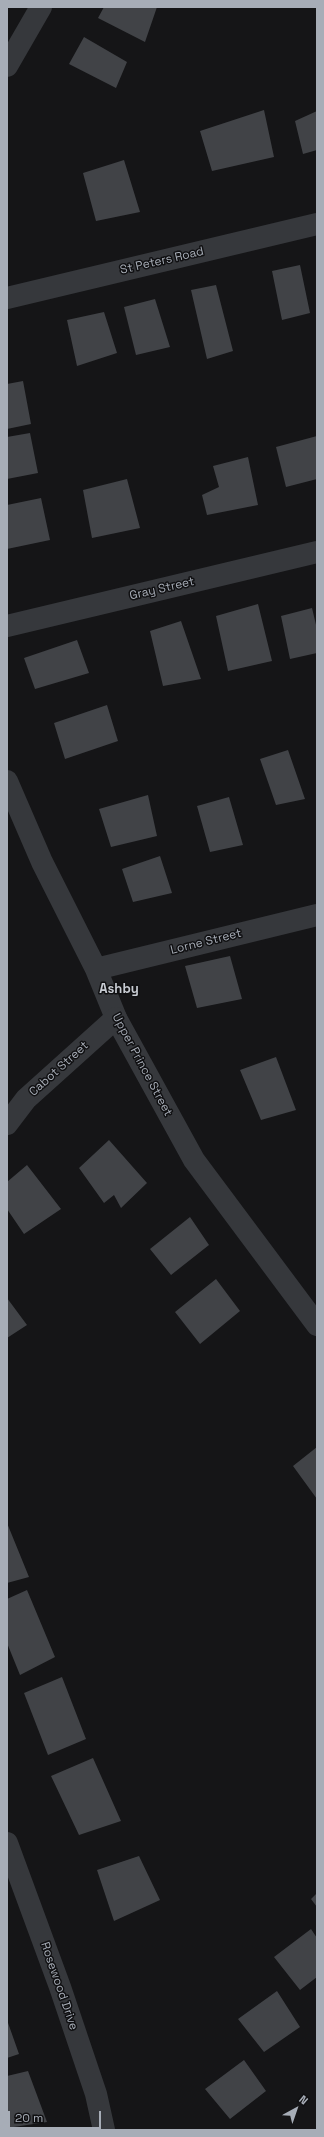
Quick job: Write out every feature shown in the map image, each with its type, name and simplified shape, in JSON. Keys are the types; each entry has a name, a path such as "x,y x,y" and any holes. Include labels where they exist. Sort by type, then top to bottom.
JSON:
{"street":[{"path":"7,66 41,7"},
{"name":"St Peters Road","path":"7,298 317,224"},
{"name":"Gray Street","path":"7,626 317,552"},
{"name":"Upper Prince Street","path":"7,781 42,862 96,970 116,1018 194,1160 317,1324"},
{"name":"Lorne Street","path":"96,970 317,915"},
{"name":"Cabot Street","path":"7,1124 26,1100 116,1018"},
{"name":"Rosewood Drive","path":"7,1843 60,1988 96,2094 104,2130"}],"building":[{"path":"104,7 157,7 145,42 98,18"},
{"path":"84,37 127,62 116,88 69,64"},
{"path":"264,110 274,157 212,171 200,131"},
{"path":"317,111 317,150 303,154 295,121"},
{"path":"124,160 140,212 96,221 83,173"},
{"path":"300,265 310,313 282,320 272,271"},
{"path":"216,285 233,351 207,359 191,290"},
{"path":"155,299 170,347 136,355 124,307"},
{"path":"104,312 117,353 77,366 67,320"},
{"path":"23,381 31,424 7,429 7,384"},
{"path":"30,433 38,473 7,479 7,437"},
{"path":"317,436 317,479 286,487 276,447"},
{"path":"248,457 258,505 207,515 202,495 219,487 213,466"},
{"path":"127,479 140,528 92,538 83,490"},
{"path":"41,498 50,540 7,549 7,505"},
{"path":"258,604 272,661 228,671 216,616"},
{"path":"312,608 317,629 317,653 290,659 281,616"},
{"path":"181,621 201,679 163,686 150,631"},
{"path":"77,640 89,673 35,689 24,658"},
{"path":"107,705 118,741 65,759 54,723"},
{"path":"288,750 305,799 276,805 260,759"},
{"path":"148,795 157,836 111,847 99,809"},
{"path":"229,797 243,845 210,852 197,806"},
{"path":"160,856 172,893 133,902 122,869"},
{"path":"230,956 242,999 197,1008 185,966"},
{"path":"276,1057 296,1110 261,1120 240,1070"},
{"path":"109,1140 147,1183 121,1208 114,1195 104,1203 79,1168"},
{"path":"27,1165 61,1209 24,1234 7,1209 7,1182"},
{"path":"190,1217 209,1245 171,1275 150,1249"},
{"path":"216,1279 240,1311 200,1344 175,1312"},
{"path":"7,1298 27,1325 7,1338"},
{"path":"317,1447 317,1499 293,1466"},
{"path":"7,1523 29,1577 7,1583"},
{"path":"27,1590 55,1657 20,1675 7,1643 7,1599"},
{"path":"62,1677 86,1739 48,1755 24,1693"},
{"path":"93,1758 121,1821 79,1835 51,1776"},
{"path":"139,1856 160,1900 114,1921 97,1870"},
{"path":"317,1893 317,1907 311,1899"},
{"path":"311,1929 317,1938 317,1977 300,1990 274,1957"},
{"path":"277,1991 300,2027 264,2052 238,2019"},
{"path":"7,2020 19,2054 7,2058"},
{"path":"244,2060 266,2091 230,2119 205,2089"},
{"path":"28,2071 47,2122 7,2128 7,2076"}],"district":[{"name":"Ashby","path":"119,989"}]}
